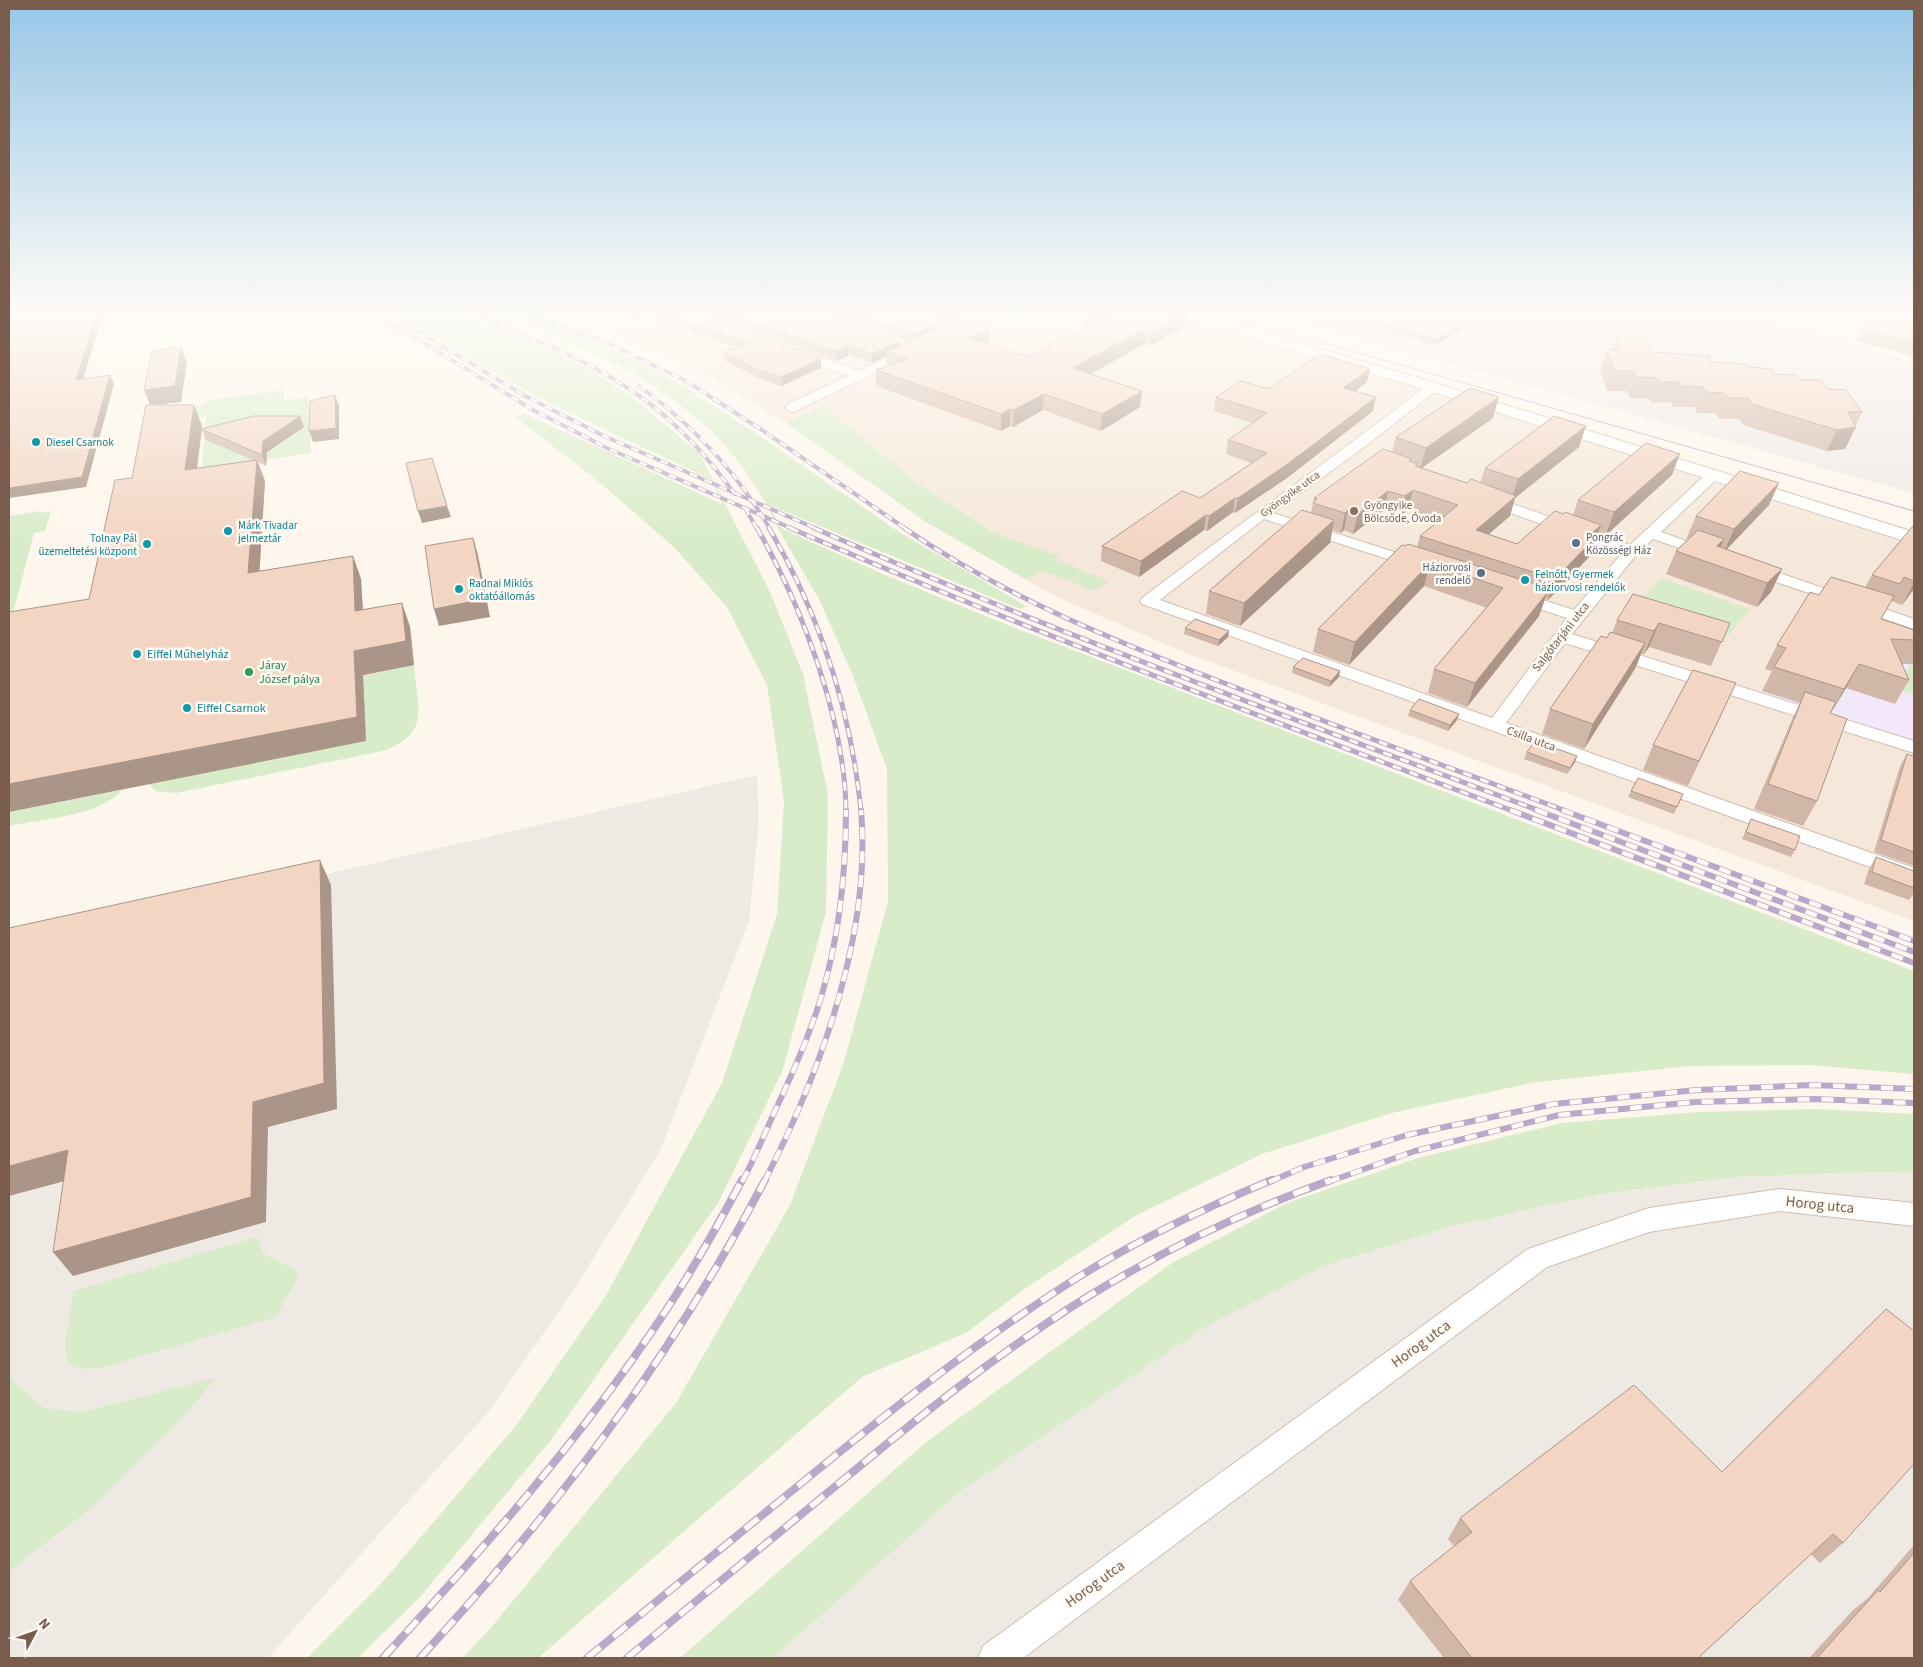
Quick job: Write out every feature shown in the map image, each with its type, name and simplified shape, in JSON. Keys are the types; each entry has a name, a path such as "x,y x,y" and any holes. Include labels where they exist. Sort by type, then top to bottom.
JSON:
{"street":[{"path":"792,408 826,391"},
{"name":"Gyöngyike utca","path":"1148,601 1428,391"},
{"path":"1445,391 1914,538"},
{"path":"1350,451 1368,458"},
{"name":"Salgótarjáni utca","path":"1494,726 1561,636 1632,551 1713,475"},
{"path":"1479,497 1632,551"},
{"path":"1262,514 1428,568"},
{"path":"1650,533 1720,557"},
{"path":"1738,564 1914,624"},
{"path":"1504,592 1577,616"},
{"name":"Csilla utca","path":"1148,601 1914,876"},
{"path":"1561,636 1914,747"},
{"name":"Horog utca","path":"995,1658 1538,1258 1649,1220 1780,1200 1914,1215"}],"shaded area":[{"path":"733,391 1430,391 1914,546 1914,921 1183,652 1055,596 926,522 786,423"},
{"path":"1547,391 1914,391 1914,493"},
{"path":"1914,633 1914,740 1761,693 1774,672 1765,669 1782,641"},
{"path":"757,775 759,818 749,921 660,1151 571,1294 489,1411 268,1658 9,1658 9,947"},
{"path":"1874,1172 1914,1173 1914,1658 773,1658 962,1490 1212,1323 1325,1266 1448,1227 1601,1194 1736,1177"}],"green space":[{"path":"278,391 284,391 284,400 308,397 311,453 202,469 206,416 172,420 209,400"},
{"path":"527,391 623,391 699,453 770,592 803,674 828,795 826,912 782,1072 718,1203 551,1440 420,1597 358,1658 307,1658 378,1587 515,1427 605,1297 722,1083 777,914 784,801 767,685 727,607 674,547 592,476 515,417 525,414 722,504 712,480 555,406"},
{"path":"659,391 690,391 748,428 899,532 1026,606 1020,609 769,505 782,529 885,575 1010,626 1914,971 1914,1074 1810,1065 1690,1066 1537,1082 1392,1113 1262,1154 1137,1215 1026,1288 966,1333 862,1377 538,1658 462,1658 489,1630 676,1403 790,1205 844,1062 888,901 887,769 853,676 819,599 784,539 763,498 743,467 714,433 679,404"},
{"path":"822,405 920,485 992,532 1060,557 1056,560 1109,581 1095,591 1042,570 1027,580 926,522 786,423"},
{"path":"40,511 40,513 51,511 45,531 34,533 12,617 9,617 9,516"},
{"path":"1661,578 1750,609 1723,642 1629,612"},
{"path":"1914,659 1914,695 1897,689"},
{"path":"414,665 418,717 415,727 409,736 399,744 383,751 176,793 156,791 149,784 366,741 363,675"},
{"path":"122,790 100,806 85,811 9,826 9,812"},
{"path":"1814,1109 1914,1114 1914,1173 1874,1172 1736,1177 1601,1194 1448,1227 1325,1266 1212,1323 962,1490 773,1658 680,1658 925,1443 1172,1263 1287,1203 1418,1158 1562,1123 1699,1112"},
{"path":"258,1237 262,1253 300,1273 276,1317 100,1368 82,1369 68,1363 65,1348 73,1291"},
{"path":"9,1374 14,1382 44,1408 82,1412 216,1378 184,1416 90,1509 9,1571"}],"building":[{"name":"Diesel Csarnok","path":"9,391 106,391 82,477 9,488"},
{"path":"935,391 1142,391 1102,414 1044,394 1014,410 1010,409 1001,414"},
{"path":"1226,391 1353,391 1376,397 1289,463 1238,498 1235,498 1209,516 1206,515 1141,561 1102,546 1182,491 1200,498 1267,453 1228,440 1267,413 1216,397"},
{"path":"1466,391 1479,391 1499,397 1426,448 1396,437"},
{"path":"1847,391 1862,412 1848,412 1856,427 1837,430 1751,404 1749,398 1729,398 1723,393 1705,392"},
{"path":"335,395 336,428 309,431 310,401"},
{"name":"Eiffel Csarnok","path":"146,405 194,405 185,470 257,460 248,573 353,556 355,611 402,603 406,641 354,651 357,717 9,784 9,612 89,599 115,480 132,478"},
{"path":"254,416 300,416 263,441 262,455 201,429"},
{"path":"1554,416 1586,426 1518,479 1485,468"},
{"path":"1646,443 1680,454 1614,512 1578,500"},
{"path":"1383,449 1412,459 1409,461 1418,464 1415,466 1467,483 1471,479 1516,496 1476,530 1517,544 1555,511 1564,514 1565,512 1601,525 1590,535 1596,537 1555,579 1420,536 1458,505 1413,490 1405,496 1388,491 1358,514 1348,510 1345,513 1313,503 1317,499 1314,498"},
{"path":"432,458 447,506 418,511 406,463"},
{"path":"1740,471 1779,483 1734,529 1696,516"},
{"path":"1302,510 1334,520 1244,603 1209,591"},
{"path":"1912,527 1914,527 1914,581 1904,577 1900,584 1872,575"},
{"path":"1698,530 1724,539 1717,546 1782,569 1767,583 1676,551"},
{"name":"Radnai Miklós oktatóállomás","path":"473,538 485,599 434,609 425,546"},
{"path":"1408,544 1545,587 1541,591 1547,593 1475,683 1434,669 1503,588 1430,563 1355,642 1318,629 1402,545"},
{"path":"1831,577 1894,596 1881,619 1914,630 1914,640 1891,639 1909,680 1859,664 1844,689 1774,667 1786,648 1777,645 1810,592 1819,595"},
{"path":"1633,594 1730,623 1722,642 1659,623 1654,631 1617,620"},
{"path":"1195,619 1229,631 1219,640 1185,628"},
{"path":"1610,632 1645,643 1593,724 1550,709 1601,636 1607,638"},
{"path":"1303,658 1340,671 1331,681 1293,667"},
{"path":"1693,670 1736,683 1699,761 1653,745"},
{"path":"1805,692 1836,702 1830,713 1847,719 1817,801 1768,784"},
{"path":"1419,699 1459,714 1450,725 1410,710"},
{"path":"1535,741 1577,756 1570,768 1527,752"},
{"path":"1907,754 1914,757 1914,852 1881,840"},
{"path":"1638,778 1683,794 1677,807 1631,791"},
{"path":"1751,819 1800,836 1795,850 1746,832"},
{"path":"1876,857 1914,871 1914,888 1872,872"},
{"path":"320,860 324,1083 253,1102 251,1197 53,1252 68,1150 9,1166 9,928"},
{"path":"1886,1309 1914,1331 1914,1464 1843,1543 1833,1534 1698,1658 1472,1658 1410,1581 1472,1532 1460,1518 1634,1385 1722,1472"},
{"path":"1914,1553 1914,1658 1817,1658 1878,1590 1880,1592"}],"tram line":[{"path":"1491,391 1914,511"}],"railway":[{"path":"502,391 533,410 609,449 745,508"},
{"path":"516,391 604,436 734,493"},
{"path":"632,391 658,410 688,438 734,493"},
{"path":"645,391 712,450 752,501"},
{"path":"701,391 762,430 906,529"},
{"path":"734,493 752,501"},
{"path":"752,501 817,529"},
{"path":"752,501 762,515"},
{"path":"745,508 762,515"},
{"path":"745,508 757,529"},
{"path":"762,515 793,529"},
{"path":"762,515 770,529"},
{"path":"757,528 790,592 818,665 838,739 844,776 846,811"},
{"path":"769,528 803,595 818,629 830,665 850,737 861,811"},
{"path":"790,528 1059,639 1513,811"},
{"path":"814,528 1084,639 1540,811"},
{"path":"904,528 943,553 1024,598 1108,636 1278,704 1566,811"},
{"path":"765,1180 804,1096 838,1002 850,953 858,905 862,857 861,810"},
{"path":"1510,810 1914,963"},
{"path":"1536,810 1914,952"},
{"path":"1562,810 1914,941"},
{"path":"742,1182 799,1058 827,978 837,930 843,882 846,811"},
{"path":"1269,1182 1304,1167 1407,1135 1554,1104 1697,1090 1812,1085 1914,1089"},
{"path":"1328,1182 1415,1151 1559,1115 1695,1102 1815,1099 1914,1103"},
{"path":"383,1658 493,1535 564,1451 630,1363 672,1301 742,1180"},
{"path":"420,1658 518,1546 608,1430 651,1370 691,1308 765,1180"},
{"path":"587,1658 860,1436 997,1331 1093,1268 1143,1240 1272,1180"},
{"path":"627,1658 930,1409 1021,1341 1113,1281 1173,1248 1267,1205 1331,1180"}],"place":[{"name":"Diesel Csarnok","path":"36,442"},
{"name":"Gyöngyike Bölcsőde, Óvoda","path":"1354,511"},
{"name":"Márk Tivadar jelmeztár","path":"228,531"},
{"name":"Pongrác Közösségi Ház","path":"1576,543"},
{"name":"Tolnay Pál üzemeltetési központ","path":"147,544"},
{"name":"Háziorvosi rendelő","path":"1481,573"},
{"name":"Felnőtt, Gyermek háziorvosi rendelők","path":"1525,580"},
{"name":"Radnai Miklós oktatóállomás","path":"459,589"},
{"name":"Eiffel Műhelyház","path":"137,654"},
{"name":"Járay József pálya","path":"249,672"},
{"name":"Eiffel Csarnok","path":"187,708"}]}
